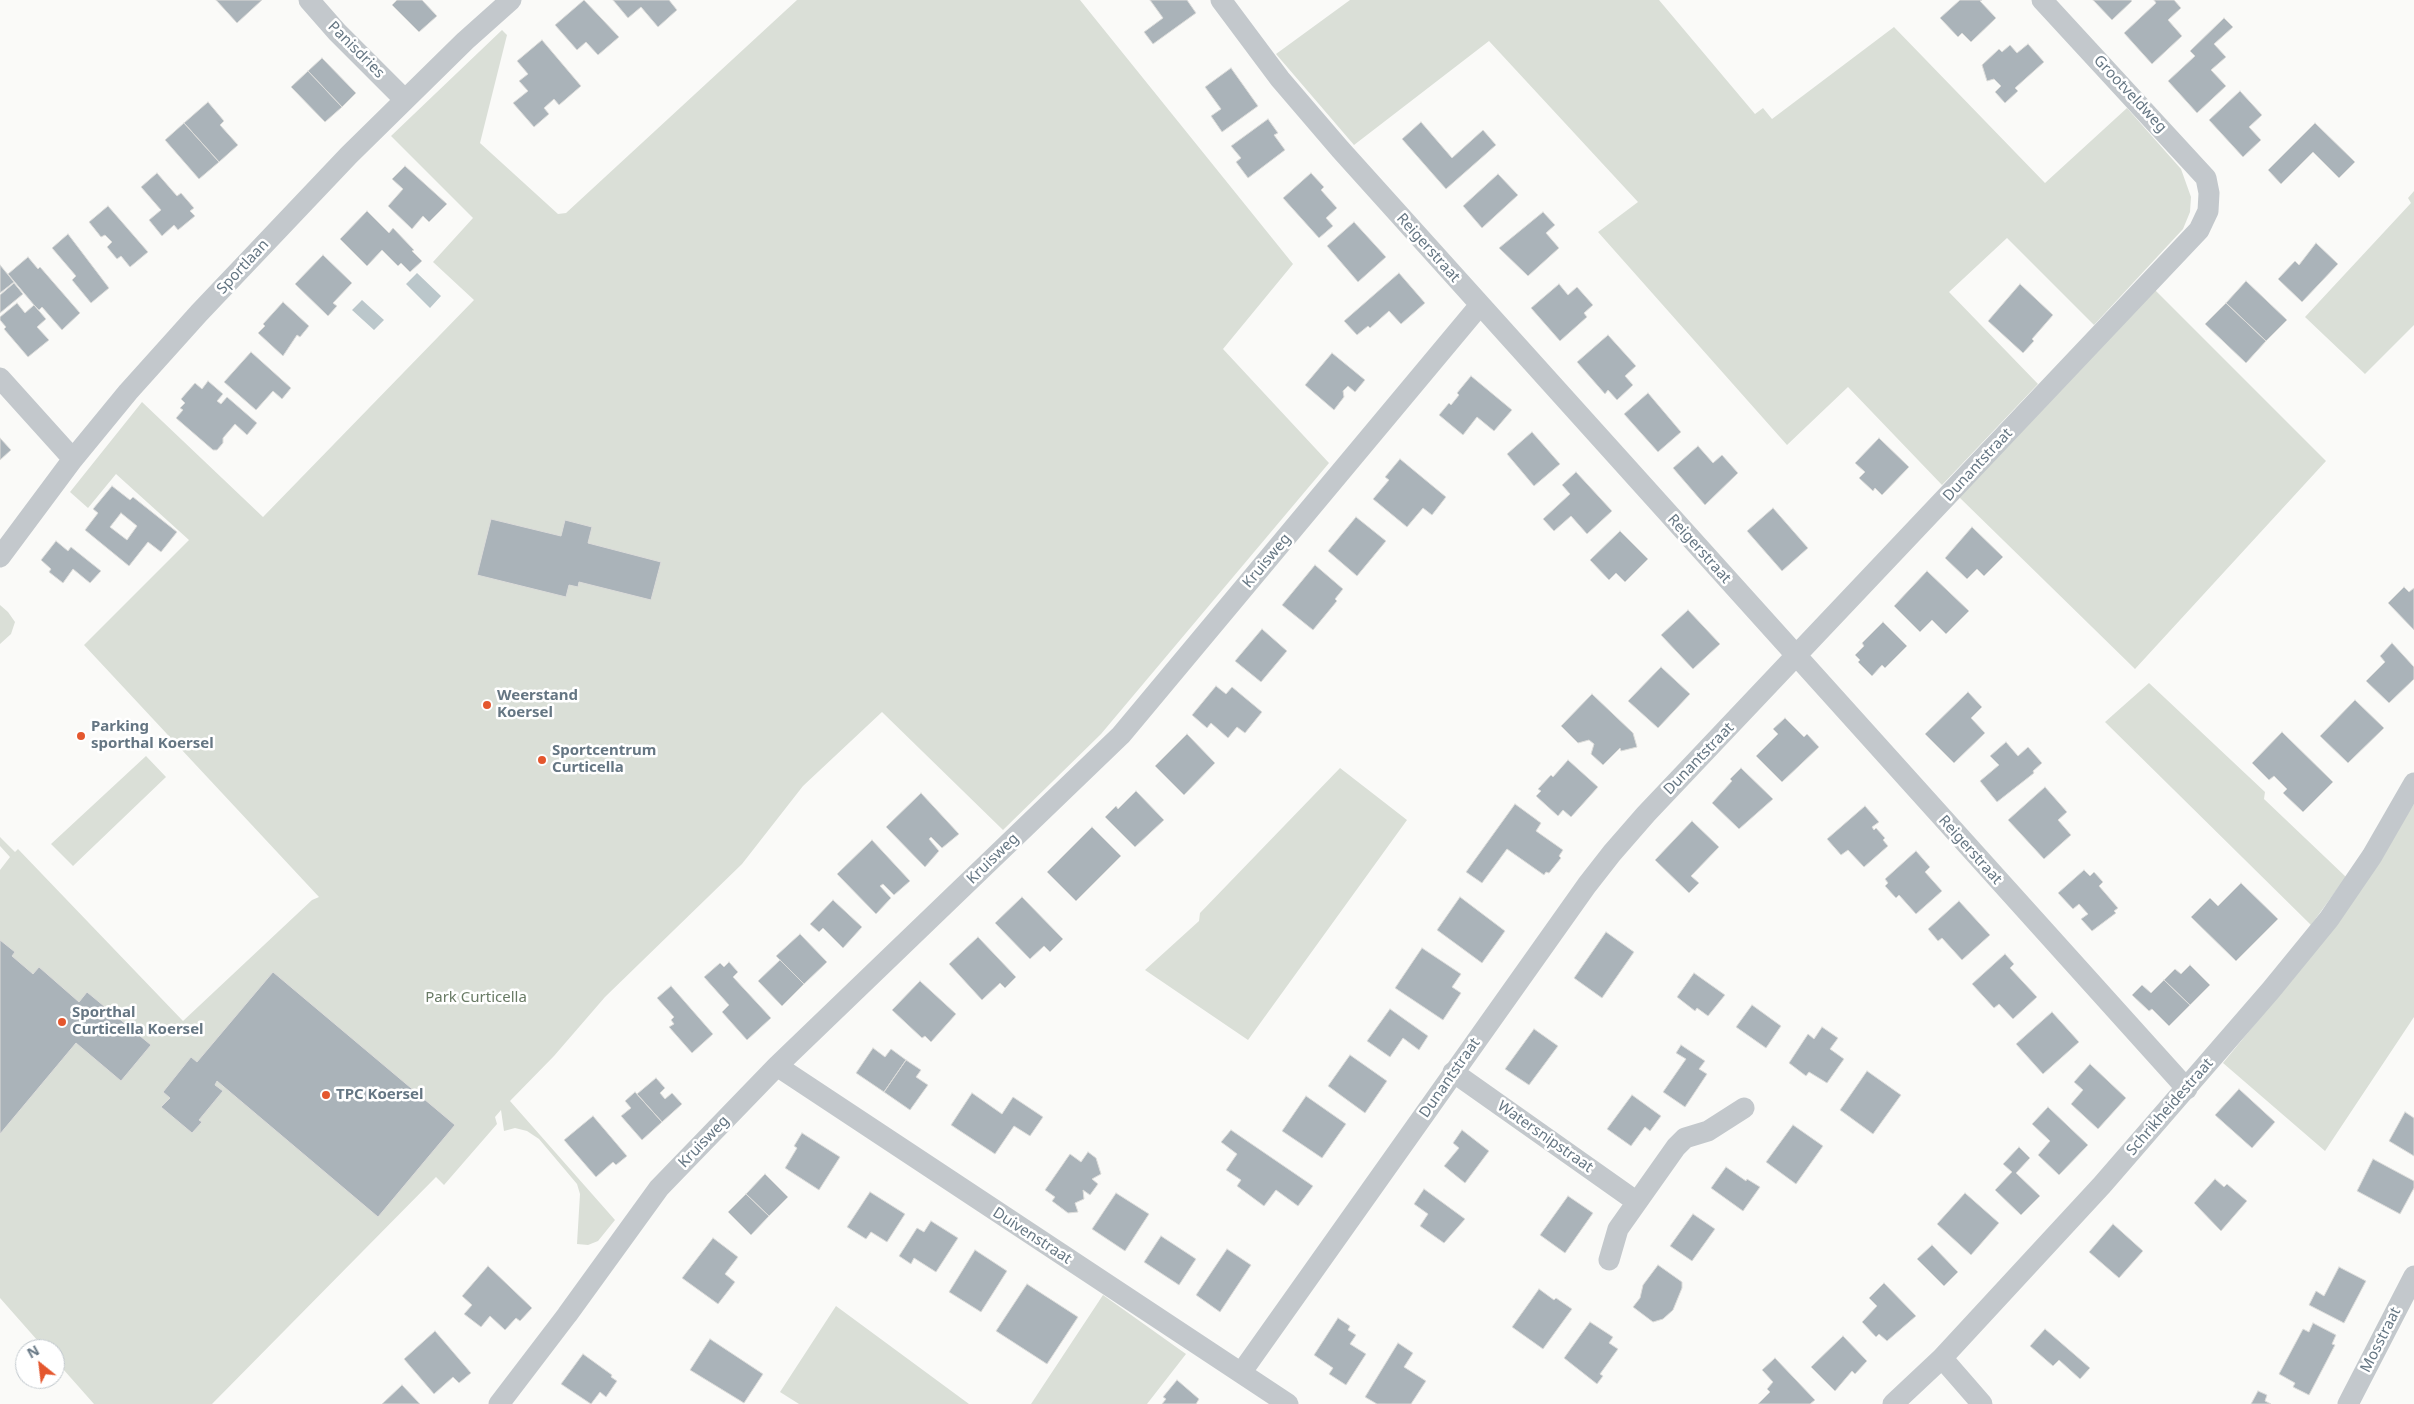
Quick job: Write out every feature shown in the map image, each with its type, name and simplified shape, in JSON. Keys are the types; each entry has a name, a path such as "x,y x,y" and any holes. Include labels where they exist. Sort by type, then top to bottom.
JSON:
{"street":[{"name":"Panisdries","path":"309,0 336,32 404,99"},
{"name":"Sportlaan","path":"0,557 73,459 128,392 200,313 404,99 511,0"},
{"name":"Reigerstraat","path":"1222,0 1280,80 1796,657 2187,1089"},
{"name":"Grootveldweg","path":"2042,0 2198,168 2206,178 2209,193"},
{"name":"Dunantstraat","path":"1241,1373 1587,884 1612,853 1646,814 2199,230 2208,212 2209,193"},
{"name":"Kruisweg","path":"498,1404 568,1315 659,1188 777,1066 1121,735 1480,305"},
{"path":"0,378 73,459"},
{"name":"Schrikheidestraat","path":"1893,1404 1942,1358 2096,1192 2187,1089 2329,919 2372,856 2414,783"},
{"name":"Duivenstraat","path":"777,1066 1288,1404"},
{"name":"Watersnipstraat","path":"1453,1072 1637,1202"},
{"path":"1609,1260 1618,1229 1676,1147 1685,1138 1708,1131 1744,1108"},
{"name":"Mosstraat","path":"2348,1404 2414,1276"},
{"path":"1942,1358 1982,1404"}],"green space":[{"name":"Sportcentrum Curticella","path":"797,0 1080,0 1293,264 1223,349 1329,463 1101,734 1003,830 882,712 803,786 742,864 605,997 554,1056 510,1101 615,1220 598,1241 588,1245 577,1244 580,1194 577,1184 539,1139 527,1131 515,1128 504,1131 501,1110 495,1117 497,1124 444,1185 436,1177 212,1404 94,1404 65,1371 65,1339 36,1339 0,1298 0,870 10,857 0,846 0,837 15,852 18,849 183,1021 312,900 319,897 84,645 189,540 116,474 88,508 70,492 142,402 263,517 474,300 433,262 473,218 391,136 502,30 507,35 480,143 558,214 566,213"},
{"path":"1350,0 1659,0 1755,114 1763,108 1772,119 1894,27 2045,183 2127,108 2181,169 2191,197 2190,212 2183,229 2094,325 2007,238 1949,292 2038,384 1942,485 1848,387 1787,445 1598,232 1638,202 1489,41 1354,145 1276,54"},
{"path":"2414,191 2414,325 2365,374 2305,317 2411,203 2408,198"},
{"path":"2154,289 2326,461 2135,669 1959,497"},
{"path":"0,605 15,622 11,634 0,644"},
{"path":"2149,683 2265,792 2264,799 2346,877 2311,925 2105,722"},
{"path":"146,756 166,777 73,866 51,844"},
{"path":"1340,768 1407,820 1248,1040 1145,970 1199,921 1200,913"},
{"path":"2414,804 2414,1017 2325,1151 2223,1063 2309,958"},
{"path":"1103,1295 1186,1354 1147,1404 1031,1404"},
{"path":"836,1306 969,1404 799,1404 780,1392"}],"shaded area":[{"path":"417,273 441,296 430,308 406,284"},
{"path":"362,300 384,320 374,330 352,310"}],"building":[{"path":"216,0 262,0 237,23"},
{"path":"397,0 422,0 437,16 419,32 392,5"},
{"path":"584,0 619,37 598,55 586,42 577,50 555,25"},
{"path":"613,0 669,0 677,10 658,27 641,7 628,18"},
{"path":"1150,0 1187,0 1196,13 1153,44 1144,32 1163,18"},
{"path":"1960,0 1982,0 1980,1 1996,18 1971,42 1962,33 1958,37 1940,18"},
{"path":"2093,0 2131,0 2132,1 2112,20"},
{"path":"2154,0 2174,0 2181,8 2168,20 2182,36 2152,64 2124,33 2156,3"},
{"path":"2224,18 2233,27 2214,44 2226,57 2211,70 2226,86 2197,113 2168,81 2195,56 2190,51"},
{"path":"542,40 581,86 559,105 554,99 544,108 549,114 534,127 513,103 528,91 519,81 528,74 517,61"},
{"path":"2028,44 2044,62 2015,88 2018,91 2005,103 1995,92 2001,86 1994,79 1987,81 1982,65 1999,49 2002,52 2010,45 2017,53"},
{"path":"322,58 356,93 342,107 308,71"},
{"path":"1231,68 1258,106 1222,132 1211,116 1221,109 1205,87"},
{"path":"308,71 342,107 325,122 291,87"},
{"path":"2240,91 2262,115 2249,127 2261,140 2243,157 2209,120"},
{"path":"208,102 224,121 220,125 238,145 219,162 184,123"},
{"path":"1268,119 1278,133 1274,135 1285,150 1248,178 1236,162 1241,158 1231,146"},
{"path":"1421,122 1452,158 1483,130 1496,145 1446,189 1402,139"},
{"path":"184,123 219,162 199,179 165,140"},
{"path":"2315,123 2355,162 2339,178 2313,152 2281,184 2268,170"},
{"path":"405,166 447,204 429,222 423,216 412,229 388,206 403,189 392,179"},
{"path":"157,173 177,196 181,193 194,208 190,211 195,216 178,230 174,225 162,236 149,220 161,210 141,187"},
{"path":"1311,173 1324,187 1321,190 1337,208 1326,218 1333,226 1319,238 1283,198"},
{"path":"1498,174 1518,195 1482,228 1463,206"},
{"path":"108,206 148,252 130,267 121,256 117,259 107,247 112,242 105,235 101,237 89,222"},
{"path":"367,211 389,233 393,228 422,261 410,272 401,263 398,266 382,250 367,266 340,239"},
{"path":"1543,212 1555,225 1546,233 1559,248 1528,276 1499,248"},
{"path":"1354,222 1386,257 1358,282 1327,246"},
{"path":"68,234 109,288 91,303 72,280 76,276 52,248"},
{"path":"2316,243 2338,264 2302,302 2278,279 2295,261 2299,265"},
{"path":"323,255 352,283 333,303 337,306 328,316 295,284"},
{"path":"28,257 38,269 40,267 80,313 62,330 42,307 39,310 34,305 8,274"},
{"path":"0,265 14,282 0,293"},
{"path":"1399,273 1425,303 1401,324 1389,311 1370,328 1368,326 1357,335 1344,321"},
{"path":"2246,281 2287,320 2266,341 2226,303"},
{"path":"14,283 23,294 0,313 0,295"},
{"path":"1559,284 1568,295 1577,287 1593,305 1584,313 1587,317 1560,341 1531,308"},
{"path":"2020,284 2053,315 2032,339 2034,341 2023,353 1988,321"},
{"path":"283,302 309,326 300,337 297,335 283,356 258,333 265,326 263,324"},
{"path":"17,303 25,313 34,305 46,319 37,327 49,340 28,357 4,329 6,327 0,320 0,317"},
{"path":"2226,303 2266,341 2246,363 2205,324"},
{"path":"1608,335 1636,366 1625,376 1633,385 1617,400 1608,390 1605,394 1577,362"},
{"path":"251,352 291,388 282,399 273,391 256,410 224,382"},
{"path":"1332,353 1365,380 1355,392 1348,386 1343,391 1344,397 1334,410 1305,385"},
{"path":"1471,376 1512,410 1494,431 1477,417 1463,435 1439,415 1449,403 1451,405 1459,395 1457,393"},
{"path":"208,381 223,394 217,401 221,404 227,397 257,423 247,435 235,424 223,438 223,443 217,450 213,450 176,418 183,410 180,408 185,403 181,399 195,383 202,389"},
{"path":"1648,393 1681,432 1658,452 1624,414"},
{"path":"1532,432 1560,464 1534,486 1507,454"},
{"path":"0,438 11,450 0,460"},
{"path":"1879,438 1909,467 1882,495 1875,488 1873,491 1859,478 1865,472 1855,463"},
{"path":"1698,446 1713,463 1722,455 1738,473 1705,505 1673,468"},
{"path":"1400,459 1446,497 1432,515 1423,508 1407,527 1373,499 1389,480 1385,477"},
{"path":"1576,472 1612,511 1587,534 1571,516 1554,531 1543,519 1570,494 1562,485"},
{"path":"112,486 130,500 133,497 177,532 161,552 148,542 129,566 85,530 98,513 93,509","holes":["121,513 137,526 127,540 110,527"]},
{"path":"1773,508 1808,548 1782,571 1747,531"},
{"path":"1356,517 1386,541 1357,576 1328,551"},
{"path":"491,519 561,536 565,520 592,527 588,543 661,562 651,600 579,582 578,587 569,585 566,597 477,575"},
{"path":"1972,527 2003,557 1984,576 1977,569 1967,579 1945,558"},
{"path":"1620,531 1648,559 1625,582 1616,573 1609,580 1590,560"},
{"path":"56,541 68,551 71,547 101,571 90,583 73,569 63,583 49,572 51,569 41,560"},
{"path":"1315,565 1343,589 1335,599 1337,601 1313,630 1282,605"},
{"path":"1927,571 1969,611 1946,634 1932,620 1920,632 1894,606"},
{"path":"2404,587 2409,592 2414,588 2414,630 2388,603"},
{"path":"1688,610 1720,644 1693,669 1661,635"},
{"path":"1883,622 1907,646 1885,668 1882,665 1872,676 1858,662 1860,660 1855,655 1864,646 1862,643"},
{"path":"1262,629 1287,651 1261,682 1235,661"},
{"path":"2392,643 2414,667 2414,679 2389,703 2366,681 2385,662 2380,656"},
{"path":"1661,667 1690,694 1658,728 1628,701"},
{"path":"1216,686 1226,694 1232,687 1262,712 1245,733 1237,727 1228,738 1211,723 1207,728 1192,715"},
{"path":"1968,692 1982,707 1971,718 1985,733 1954,763 1925,734"},
{"path":"1592,694 1633,733 1637,747 1621,751 1620,748 1603,765 1591,754 1594,744 1589,740 1578,743 1561,726"},
{"path":"2355,700 2384,728 2348,763 2320,736"},
{"path":"1785,718 1804,737 1807,734 1819,747 1782,782 1756,756 1778,734 1773,729"},
{"path":"2282,732 2333,782 2303,812 2283,793 2287,789 2274,776 2269,780 2252,763"},
{"path":"1187,734 1215,763 1184,795 1155,766"},
{"path":"2006,742 2018,756 2028,747 2042,763 2033,771 2034,773 1997,802 1980,781 1999,765 1990,756"},
{"path":"1568,760 1598,787 1571,817 1563,810 1558,816 1536,796 1541,791 1538,789 1551,775 1553,777"},
{"path":"1741,768 1773,799 1739,829 1712,803"},
{"path":"2045,787 2067,812 2058,820 2071,835 2044,859 2008,820"},
{"path":"1136,791 1164,820 1135,847 1105,817 1116,806 1118,809"},
{"path":"921,793 959,834 942,848 931,837 929,839 939,851 925,867 886,827"},
{"path":"1515,804 1541,823 1536,831 1563,850 1559,856 1561,858 1549,873 1546,872 1544,875 1507,849 1482,883 1466,872"},
{"path":"1865,806 1879,822 1872,827 1874,830 1876,828 1885,838 1883,840 1888,846 1864,867 1848,850 1841,855 1827,839"},
{"path":"1692,821 1719,847 1691,876 1699,883 1689,893 1655,860"},
{"path":"1092,827 1121,856 1076,901 1047,872"},
{"path":"872,840 910,881 894,895 883,884 880,886 891,898 876,914 837,874"},
{"path":"1916,851 1930,867 1925,872 1942,891 1916,914 1899,895 1896,898 1885,886 1888,883 1885,879"},
{"path":"2084,870 2090,876 2094,872 2103,882 2099,886 2118,908 2114,911 2116,913 2092,931 2081,919 2088,914 2079,904 2073,909 2058,893"},
{"path":"2241,883 2278,919 2236,961 2191,917 2210,898 2218,906"},
{"path":"1022,897 1063,939 1050,952 1044,946 1030,959 995,923"},
{"path":"1460,897 1505,931 1482,963 1437,930"},
{"path":"833,900 862,927 843,948 823,928 819,932 810,924"},
{"path":"1959,901 1990,935 1962,960 1942,938 1938,941 1928,929"},
{"path":"1606,932 1634,952 1602,998 1574,978"},
{"path":"800,934 827,962 804,984 776,956"},
{"path":"978,937 1016,977 1005,988 1000,983 982,1000 949,964"},
{"name":"Sporthal Curticella Koersel","path":"0,940 15,952 12,956 33,974 39,967 79,1002 87,992 151,1045 121,1081 76,1043 0,1134"},
{"path":"1422,948 1461,974 1452,987 1461,993 1443,1020 1395,988"},
{"path":"2005,954 2014,964 2010,968 2037,997 2013,1019 1999,1004 1994,1008 1972,984"},
{"path":"780,960 804,984 782,1006 758,981"},
{"path":"729,962 738,972 733,977 771,1018 747,1040 722,1012 729,1005 704,977 720,963 724,967"},
{"path":"2190,965 2210,985 2190,1005 2164,980 2175,969 2181,974"},
{"name":"TPC Koersel","path":"273,972 455,1125 378,1217 217,1081 215,1085 223,1091 199,1120 202,1122 192,1133 161,1107 170,1098 163,1092 191,1057 197,1062"},
{"path":"1694,973 1725,995 1708,1016 1697,1008 1695,1011 1677,997"},
{"path":"2164,980 2190,1005 2169,1026 2152,1009 2149,1011 2132,995 2142,985 2151,993"},
{"path":"920,981 956,1014 931,1042 925,1036 922,1038 892,1010"},
{"path":"671,986 713,1034 692,1053 669,1027 674,1024 671,1020 674,1017 657,998"},
{"path":"1752,1005 1781,1026 1766,1048 1736,1027"},
{"path":"1390,1009 1428,1036 1419,1050 1403,1038 1390,1057 1367,1041"},
{"path":"2052,1012 2079,1042 2043,1074 2016,1044"},
{"path":"1822,1027 1838,1038 1830,1049 1844,1059 1827,1083 1809,1072 1806,1076 1789,1063 1808,1034 1814,1039"},
{"path":"1534,1029 1558,1046 1529,1085 1505,1069"},
{"path":"1681,1045 1705,1061 1699,1069 1707,1074 1685,1107 1663,1092 1686,1059 1676,1053"},
{"path":"873,1048 885,1057 891,1049 906,1060 884,1092 856,1073"},
{"path":"1350,1055 1387,1081 1365,1113 1328,1086"},
{"path":"906,1060 921,1070 916,1077 928,1085 910,1110 884,1092"},
{"path":"2090,1064 2126,1098 2098,1129 2071,1104 2083,1090 2074,1082"},
{"path":"1867,1071 1901,1095 1873,1134 1840,1110"},
{"path":"656,1078 665,1088 660,1093 665,1099 672,1093 682,1104 662,1122 637,1094"},
{"path":"2239,1089 2275,1122 2252,1148 2215,1115"},
{"path":"635,1092 662,1122 642,1140 621,1116 631,1108 625,1101"},
{"path":"972,1093 1002,1114 1013,1097 1043,1117 1030,1136 1014,1126 995,1154 951,1125"},
{"path":"1632,1095 1661,1116 1650,1131 1645,1127 1631,1146 1607,1129"},
{"path":"1306,1096 1346,1124 1322,1158 1282,1131"},
{"path":"2048,1107 2088,1145 2059,1175 2038,1155 2050,1141 2032,1124"},
{"path":"2405,1112 2414,1118 2414,1156 2389,1141"},
{"path":"593,1116 627,1156 616,1165 613,1162 596,1177 564,1140"},
{"path":"1793,1125 1823,1146 1796,1184 1766,1162"},
{"path":"1231,1130 1313,1186 1298,1206 1276,1190 1264,1206 1237,1186 1241,1180 1226,1170 1237,1154 1221,1142"},
{"path":"1462,1130 1489,1151 1465,1183 1444,1166 1459,1148 1453,1143"},
{"path":"802,1133 840,1157 819,1190 785,1168 797,1148 794,1146"},
{"path":"2019,1147 2030,1158 2016,1173 2040,1196 2021,1215 1995,1190 2012,1172 2003,1164"},
{"path":"1088,1152 1096,1158 1101,1174 1092,1179 1098,1184 1090,1195 1083,1190 1084,1199 1075,1203 1078,1212 1068,1213 1052,1201 1055,1197 1045,1190 1070,1154 1081,1162"},
{"path":"2373,1159 2414,1181 2414,1188 2400,1214 2357,1191"},
{"path":"1726,1167 1746,1181 1747,1179 1760,1187 1743,1211 1711,1188"},
{"path":"765,1174 788,1197 769,1216 746,1194"},
{"path":"2215,1179 2224,1187 2227,1184 2247,1201 2221,1231 2194,1203"},
{"path":"1424,1189 1465,1219 1444,1243 1420,1226 1428,1214 1414,1204"},
{"path":"870,1192 905,1214 887,1242 871,1232 866,1239 847,1227"},
{"path":"1116,1193 1149,1214 1125,1251 1092,1229"},
{"path":"1965,1193 1999,1223 1971,1255 1937,1224"},
{"path":"746,1194 769,1216 751,1235 728,1212"},
{"path":"1568,1196 1593,1213 1565,1253 1540,1235"},
{"path":"1693,1214 1715,1229 1692,1261 1670,1246"},
{"path":"931,1221 958,1238 936,1272 914,1258 911,1264 899,1256 917,1228 924,1232"},
{"path":"2113,1224 2143,1251 2119,1278 2089,1252"},
{"path":"1161,1236 1196,1259 1179,1285 1144,1262"},
{"path":"713,1238 738,1257 725,1274 735,1282 718,1304 682,1278"},
{"path":"1932,1245 1958,1272 1944,1286 1917,1259"},
{"path":"1227,1249 1251,1265 1220,1312 1196,1295"},
{"path":"975,1250 1007,1271 981,1312 949,1292"},
{"path":"1658,1265 1682,1282 1682,1288 1673,1310 1663,1319 1653,1322 1633,1307 1640,1298 1643,1285"},
{"path":"488,1266 532,1308 520,1321 516,1318 505,1330 490,1316 481,1327 464,1314 472,1305 462,1296"},
{"path":"2339,1267 2366,1281 2344,1323 2309,1305 2316,1291 2324,1296"},
{"path":"1884,1283 1916,1316 1887,1341 1879,1334 1876,1337 1862,1322 1877,1306 1869,1298"},
{"path":"1027,1284 1078,1317 1047,1364 996,1331"},
{"path":"1539,1289 1554,1300 1556,1298 1572,1309 1543,1349 1512,1327"},
{"path":"1338,1318 1350,1326 1348,1330 1356,1335 1350,1344 1366,1354 1346,1385 1329,1374 1333,1368 1314,1355"},
{"path":"1590,1322 1613,1337 1609,1343 1618,1349 1600,1374 1603,1376 1597,1384 1564,1358"},
{"path":"2313,1323 2336,1335 2332,1344 2335,1345 2309,1395 2293,1387 2295,1383 2279,1374 2303,1329 2309,1332"},
{"path":"2045,1329 2090,1368 2080,1379 2059,1360 2053,1366 2030,1346"},
{"path":"435,1331 471,1373 459,1383 453,1377 434,1394 404,1359"},
{"path":"1843,1336 1867,1361 1855,1374 1852,1371 1835,1391 1811,1367"},
{"path":"710,1339 763,1374 744,1403 690,1370"},
{"path":"1398,1343 1413,1353 1404,1367 1426,1381 1411,1404 1377,1404 1365,1397"},
{"path":"583,1354 612,1375 611,1377 617,1381 606,1397 600,1392 591,1404 561,1384"},
{"path":"1775,1358 1815,1400 1810,1404 1758,1404 1770,1392 1767,1389 1773,1382 1762,1370"},
{"path":"1177,1380 1199,1399 1196,1404 1162,1404 1166,1399 1163,1397"},
{"path":"402,1385 420,1404 382,1404"},
{"path":"2258,1391 2267,1395 2265,1401 2271,1404 2251,1404"}],"place":[{"name":"Weerstand Koersel","path":"487,705"},
{"name":"Parking sporthal Koersel","path":"81,736"},
{"name":"Sportcentrum Curticella","path":"542,760"},
{"name":"Sporthal Curticella Koersel","path":"62,1022"},
{"name":"TPC Koersel","path":"326,1095"}],"park label":[{"name":"Park Curticella","path":"476,998"}]}
